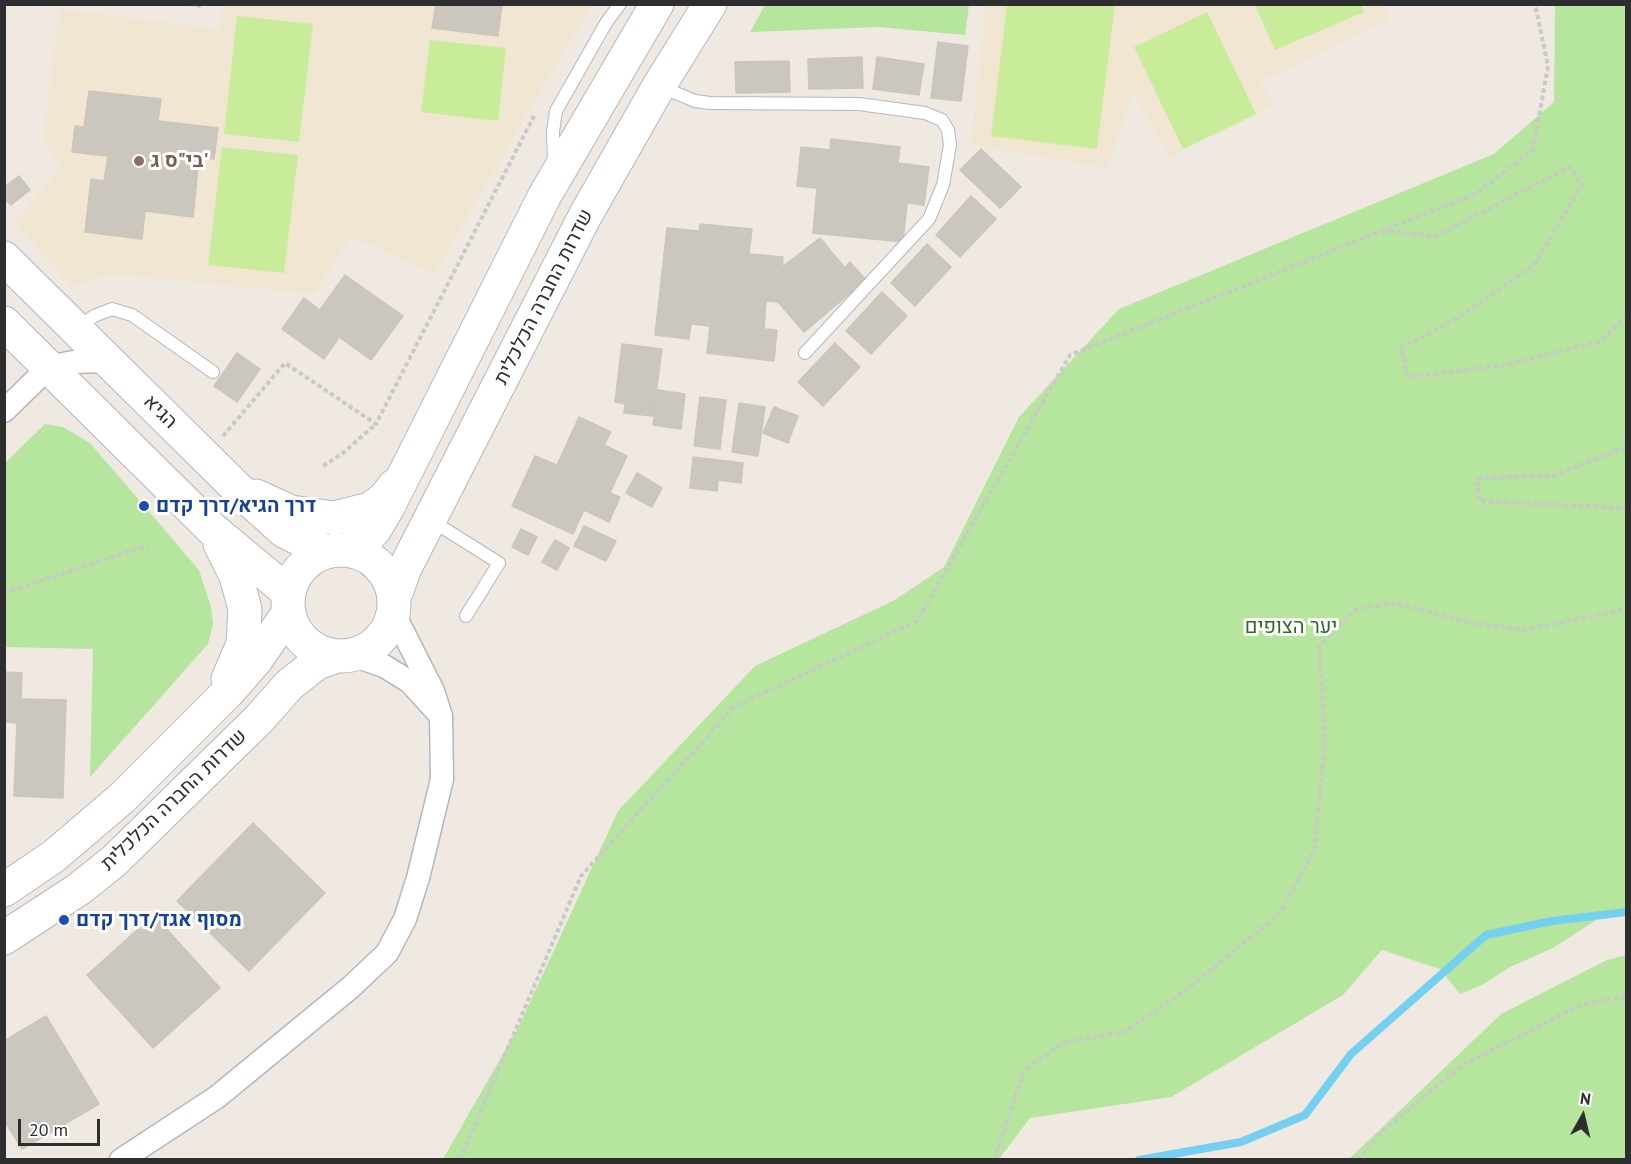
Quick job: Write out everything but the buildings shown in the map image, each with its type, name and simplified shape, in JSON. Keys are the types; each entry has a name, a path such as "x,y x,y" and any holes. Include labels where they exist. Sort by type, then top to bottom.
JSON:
{"main road":[{"path":"336,551 360,554 384,571 394,606 388,628 379,641 367,650 344,656 320,652 305,642 294,628 289,602 302,568 313,558 364,541 375,529 555,178 657,4"},
{"name":"שדרות החברה הכלכלית","path":"394,606 405,568 585,216 659,86 710,4"},
{"name":"הגיא","path":"4,258 205,457 284,531 336,551"},
{"path":"4,323 289,602"},
{"path":"231,482 271,505 291,512 334,518 370,509 385,498 405,473"},
{"path":"212,529 236,576 245,609 243,644 217,701"},
{"name":"שדרות החברה הכלכלית","path":"4,890 87,829 122,798 256,660 289,602"},
{"name":"שדרות החברה הכלכלית","path":"4,938 79,889 114,861 259,719 288,685 317,663 344,656"}],"street":[{"path":"4,411 49,368 73,362 108,361"},
{"path":"121,1160 217,1097 351,987 387,953 405,919 418,878 442,779 441,716 433,691 394,606"},
{"path":"344,656 384,666 410,682 441,716"}],"lane":[{"path":"555,178 553,132 556,111 606,23 620,4"},
{"path":"659,86 695,101 710,103 859,104 925,113 942,120 948,130 950,145 944,185 929,219 805,352"},
{"path":"76,329 94,316 112,309 132,315 213,372"},
{"path":"431,520 499,563 466,616"}],"path":[{"path":"189,4 201,6"},
{"path":"460,1160 581,876 734,707 917,621 1070,355 1475,194 1533,150 1548,66 1535,4"},
{"path":"323,466 343,453 376,424 537,111"},
{"path":"1382,231 1436,236 1569,166 1582,184 1535,264 1461,316 1401,348 1408,376 1499,366 1598,342 1626,318"},
{"path":"205,457 285,363 376,424"},
{"path":"1626,447 1552,476 1477,478 1479,501 1626,508"},
{"path":"4,592 148,545"},
{"path":"994,1160 1024,1071 1064,1042 1125,1032 1190,987 1280,913 1314,850 1325,741 1319,646 1355,609 1396,603 1472,623 1524,630 1626,609"},
{"path":"1358,1160 1382,1132 1461,1066 1580,1005 1626,996"}],"shaded area":[{"path":"1383,4 1389,19 1260,82 1274,105 1170,158 1133,92 1107,168 971,145 986,5"},
{"path":"223,5 591,5 434,274 351,236 315,294 133,276 104,276 72,287 14,222 61,167 43,139 59,9 220,29"}],"green space":[{"path":"765,5 969,5 965,35 878,27 750,32"},
{"path":"1007,5 1115,5 1097,149 991,136"},
{"path":"1255,5 1361,5 1364,12 1275,50"},
{"name":"יער הצופים","path":"1555,5 1626,5 1626,913 1596,920 1553,948 1510,967 1484,984 1460,994 1440,969 1382,950 1343,995 1171,1097 1030,1118 999,1159 443,1159 520,1024 618,811 755,666 893,601 944,567 1019,417 1119,309 1494,154 1554,102"},
{"path":"1207,12 1256,114 1183,149 1134,47"},
{"path":"237,16 313,24 299,142 224,134"},
{"path":"430,40 506,48 498,121 421,112"},
{"path":"222,147 298,155 284,273 208,265"},
{"path":"45,424 63,427 90,443 199,570 211,607 213,624 208,644 90,777 93,649 5,647 5,463"},
{"path":"1626,955 1626,1159 1349,1159 1501,1014 1607,960"}],"waterway":[{"path":"1139,1160 1241,1142 1305,1115 1351,1054 1486,935 1552,921 1626,912"}],"place":[{"name":"בי\"ס ג'","path":"139,161"},
{"name":"דרך הגיא/דרך קדם","path":"144,506"},
{"name":"מסוף אגד/דרך קדם","path":"64,920"}]}
